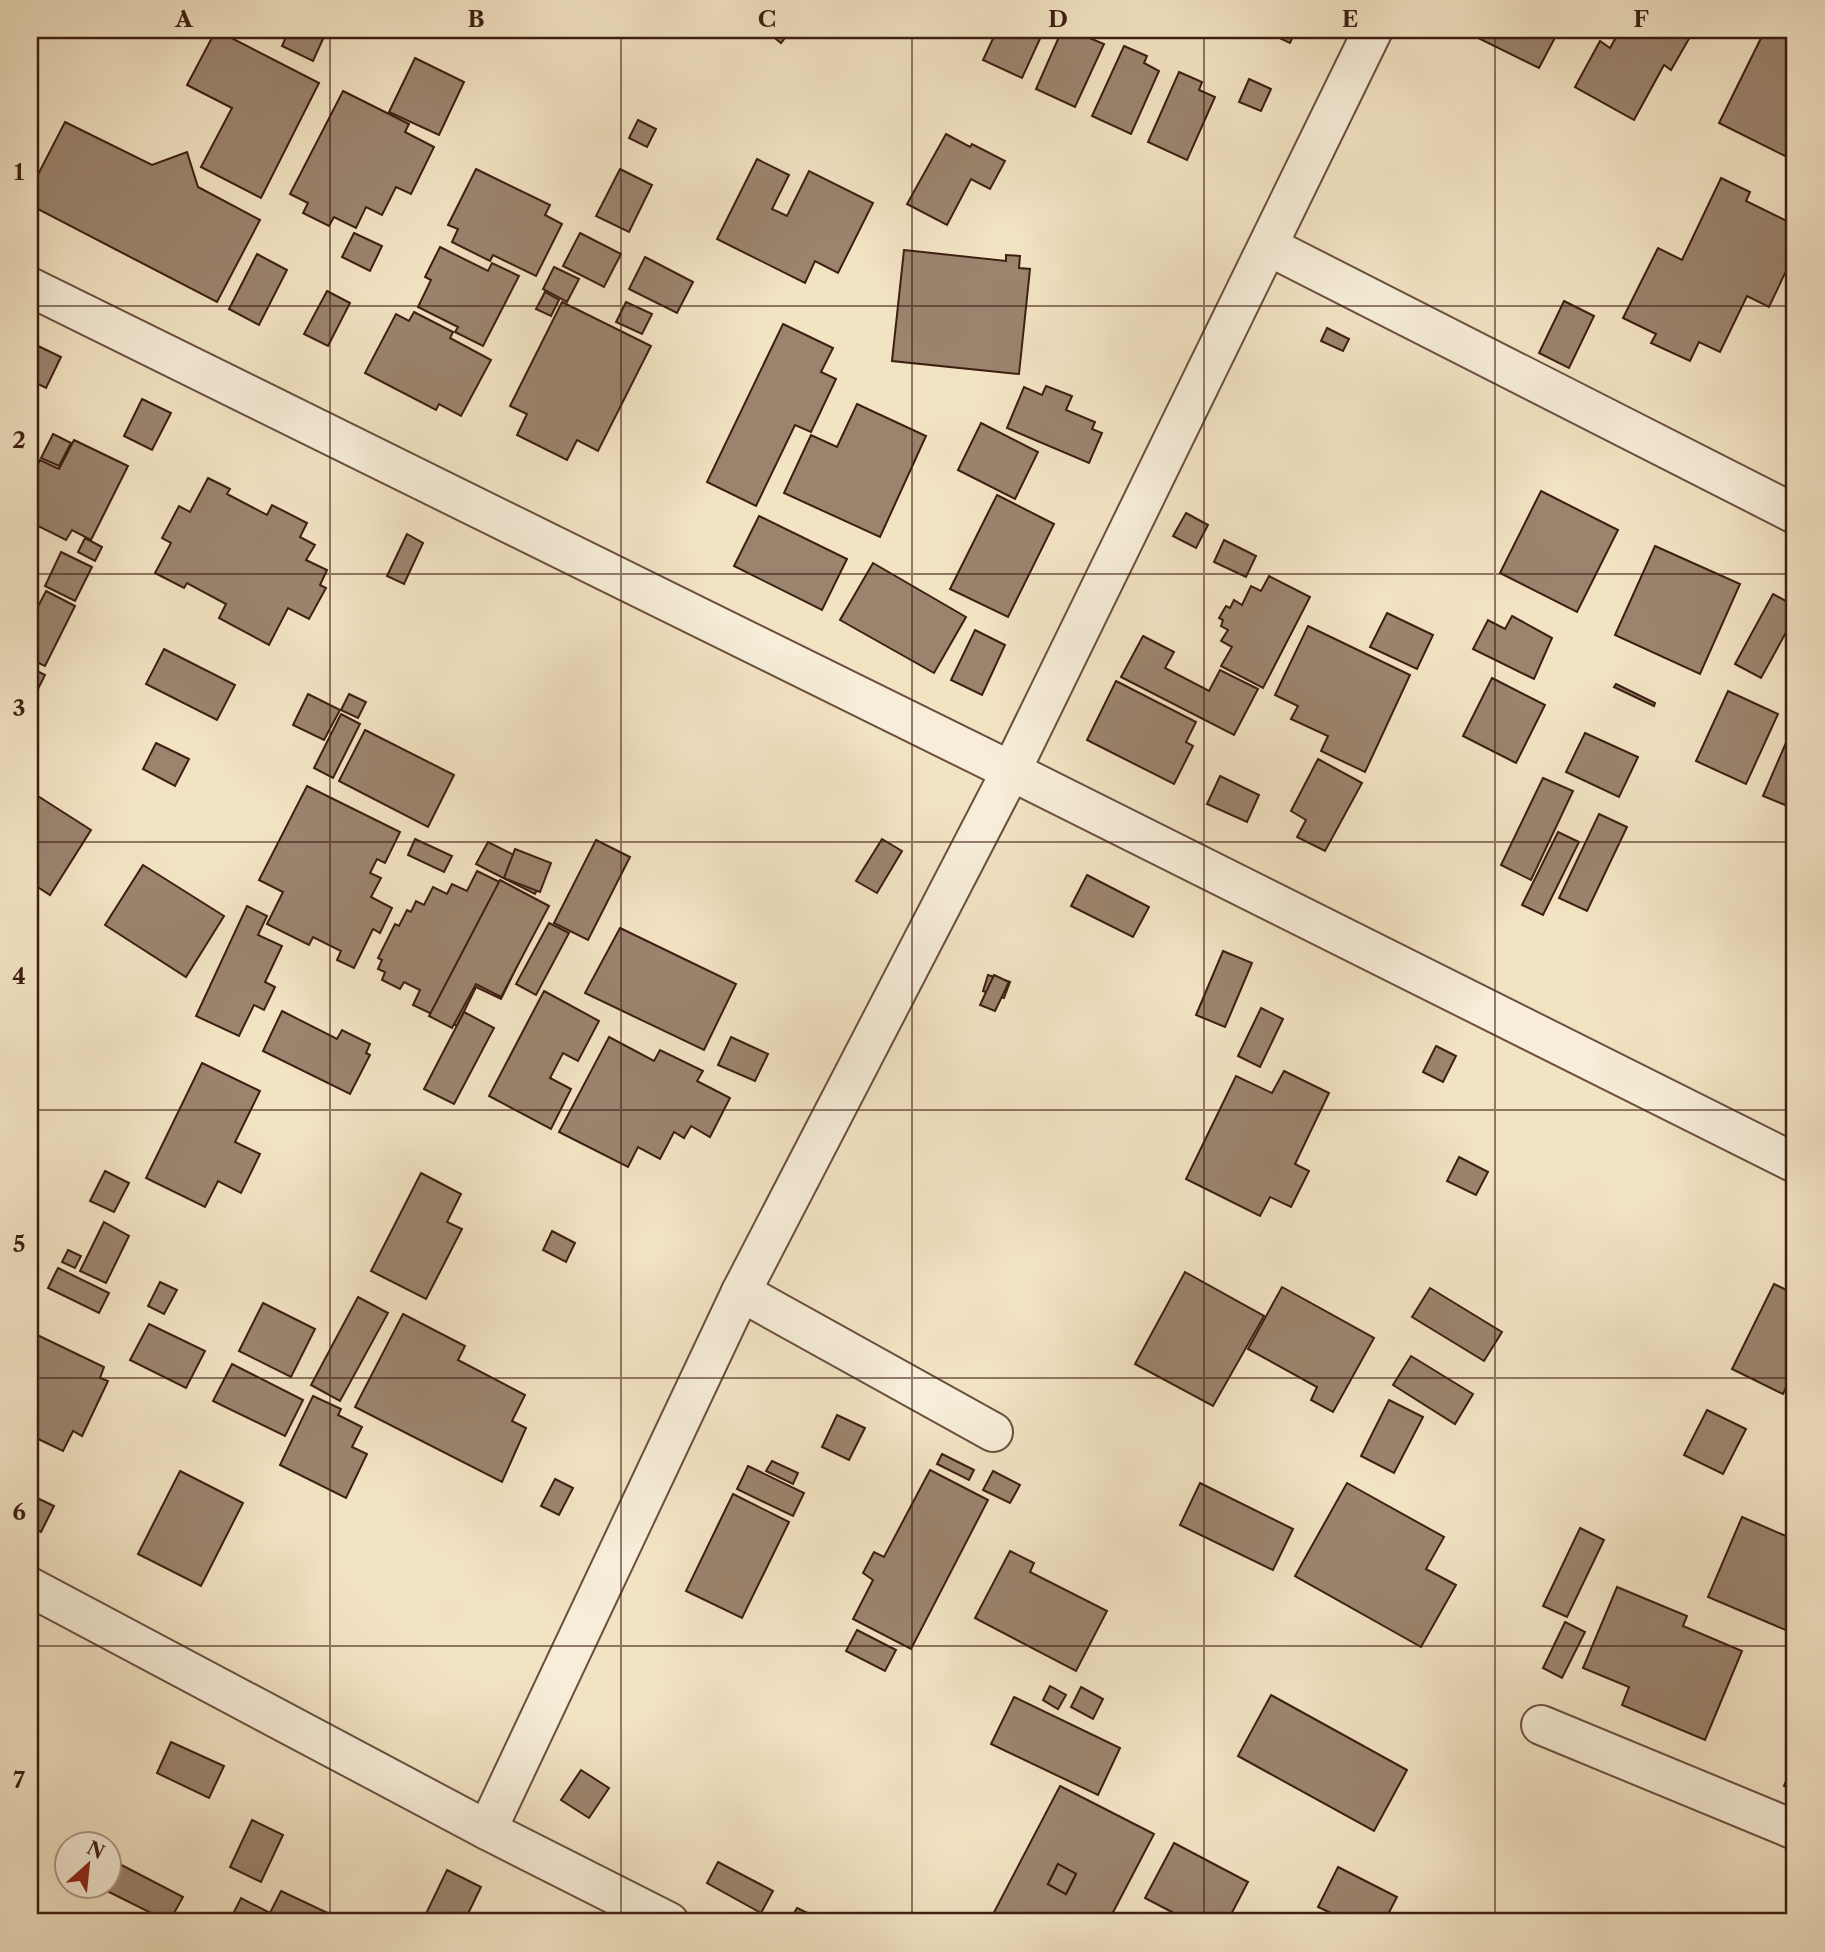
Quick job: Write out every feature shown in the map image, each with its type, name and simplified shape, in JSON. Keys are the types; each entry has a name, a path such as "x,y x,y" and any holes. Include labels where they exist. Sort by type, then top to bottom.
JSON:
{"street":[{"path":"487,1830 741,1292 1011,771 1373,30"},
{"path":"1268,246 1795,513"},
{"path":"30,287 1011,771 1795,1163"},
{"path":"741,1292 993,1432"},
{"path":"30,1587 487,1830 669,1922"},
{"path":"1541,1725 1795,1830"}],"building":[{"path":"216,30 319,83 261,198 201,167 232,108 187,85"},
{"path":"289,30 327,30 313,61 282,46"},
{"path":"765,30 791,30 781,43"},
{"path":"997,30 1044,30 1022,78 983,60"},
{"path":"1062,30 1090,30 1087,37 1104,44 1075,107 1036,89"},
{"path":"1262,30 1296,30 1290,43"},
{"path":"1474,30 1559,30 1539,68 1472,35"},
{"path":"1620,30 1677,30 1690,37 1671,70 1664,65 1634,120 1575,87 1600,41 1610,48"},
{"path":"1765,30 1795,30 1795,161 1719,123"},
{"path":"1124,46 1147,56 1144,63 1159,71 1131,134 1092,116"},
{"path":"415,58 464,82 439,135 389,112"},
{"path":"1179,72 1202,82 1199,90 1215,97 1187,160 1148,142"},
{"path":"1249,79 1271,89 1261,111 1239,102"},
{"path":"343,91 409,124 405,132 434,147 411,194 396,187 382,215 366,207 356,228 334,217 329,226 303,213 308,203 290,194"},
{"path":"638,120 656,129 647,147 629,138"},
{"path":"65,122 152,165 187,152 198,187 260,220 217,302 30,205 30,190"},
{"path":"946,134 1005,161 990,189 971,179 947,225 907,204"},
{"path":"757,159 789,175 772,209 787,216 809,171 873,203 838,273 815,261 805,283 717,239"},
{"path":"476,169 550,205 545,215 562,224 536,276 493,255 490,261 452,242 458,229 448,225"},
{"path":"620,169 652,185 629,232 596,216"},
{"path":"1721,178 1750,192 1746,201 1795,225 1795,252 1769,307 1747,296 1720,352 1699,342 1690,361 1651,343 1656,334 1623,318 1658,248 1682,260"},
{"path":"354,233 382,246 370,271 342,257"},
{"path":"580,233 621,254 604,287 563,266"},
{"path":"440,247 488,271 492,263 519,276 483,346 455,332 458,327 418,307 431,280 425,277"},
{"path":"904,250 1006,261 1006,255 1020,256 1019,268 1030,269 1019,374 892,361"},
{"path":"257,254 287,270 259,325 229,309"},
{"path":"645,257 693,282 677,313 629,289"},
{"path":"554,267 579,279 567,302 543,289"},
{"path":"327,291 350,303 328,346 304,334"},
{"path":"545,292 559,300 551,316 536,309"},
{"path":"1564,301 1594,316 1569,368 1539,353"},
{"path":"562,302 651,346 598,451 577,440 567,460 517,435 527,414 510,406"},
{"path":"626,302 652,314 642,334 616,322"},
{"path":"414,312 453,332 450,338 491,360 461,416 439,404 436,410 365,373 396,314 409,321"},
{"path":"783,324 833,348 821,372 836,379 811,432 795,425 756,506 707,482"},
{"path":"1327,328 1349,339 1343,351 1321,341"},
{"path":"36,345 61,357 46,388 30,380 30,359"},
{"path":"1046,386 1072,396 1066,410 1095,422 1092,429 1102,433 1089,463 1007,428 1024,387 1042,395"},
{"path":"142,399 171,413 152,450 124,436"},
{"path":"857,404 926,436 880,537 784,493 811,435 837,447"},
{"path":"981,423 1038,452 1015,499 958,470"},
{"path":"53,434 71,443 59,466 41,458"},
{"path":"74,440 128,466 91,540 72,530 66,540 30,522 30,480 40,460 59,469"},
{"path":"208,478 230,489 227,494 267,515 272,505 307,523 300,537 315,545 306,560 327,570 320,585 326,588 309,619 288,608 269,645 219,618 226,604 187,583 184,588 155,573 171,543 162,538 179,506 190,512"},
{"path":"1541,491 1618,530 1577,612 1500,573"},
{"path":"997,495 1054,524 1008,617 950,589"},
{"path":"1186,513 1208,525 1196,548 1173,536"},
{"path":"759,516 847,559 822,610 734,566"},
{"path":"407,534 423,543 404,584 387,576"},
{"path":"85,538 102,547 95,561 78,552"},
{"path":"1224,540 1256,556 1246,577 1214,562"},
{"path":"1655,546 1740,584 1700,674 1615,635"},
{"path":"61,552 92,567 75,601 45,586"},
{"path":"873,563 966,617 934,673 840,620"},
{"path":"1269,576 1310,597 1263,688 1221,666 1232,647 1221,641 1228,630 1221,626 1223,620 1219,618 1226,606 1230,608 1234,600 1242,605 1251,586 1261,591"},
{"path":"46,591 75,606 45,666 30,659 30,622"},
{"path":"1773,594 1795,606 1795,616 1761,678 1735,664"},
{"path":"1387,613 1433,635 1417,669 1370,647"},
{"path":"1512,616 1552,638 1534,679 1473,649 1488,620 1505,629"},
{"path":"1308,626 1410,675 1365,772 1321,751 1328,736 1291,719 1298,706 1275,695"},
{"path":"975,630 1005,645 982,695 951,680"},
{"path":"1143,636 1174,652 1165,668 1209,691 1220,670 1258,689 1234,735 1121,677"},
{"path":"164,649 235,685 217,720 146,684"},
{"path":"31,668 45,675 37,691 30,688"},
{"path":"1492,678 1545,705 1516,763 1463,736"},
{"path":"1116,681 1196,722 1186,742 1193,746 1174,784 1087,740"},
{"path":"1616,684 1655,703 1654,706 1614,687"},
{"path":"1728,691 1778,714 1746,784 1696,761"},
{"path":"308,694 340,710 324,740 293,725"},
{"path":"349,694 366,702 358,718 341,710"},
{"path":"341,714 360,724 333,778 314,768"},
{"path":"1795,724 1795,809 1763,796"},
{"path":"365,730 454,775 428,827 339,781"},
{"path":"1585,733 1638,757 1619,797 1566,772"},
{"path":"156,743 189,759 175,786 143,769"},
{"path":"1318,759 1362,783 1325,851 1297,837 1306,820 1291,811"},
{"path":"1220,776 1259,795 1247,822 1207,804"},
{"path":"1543,778 1573,791 1531,880 1501,865"},
{"path":"307,786 400,832 385,863 377,859 370,873 381,878 371,897 392,908 380,933 373,929 354,968 337,960 341,951 313,937 309,945 267,924 283,892 259,880"},
{"path":"30,791 91,830 50,895 30,882"},
{"path":"1599,814 1627,827 1587,911 1559,898"},
{"path":"1558,832 1579,842 1543,915 1522,905"},
{"path":"415,839 452,856 444,872 408,855"},
{"path":"882,839 902,851 877,893 856,881"},
{"path":"596,840 630,857 588,940 554,923"},
{"path":"488,842 546,871 535,894 476,864"},
{"path":"515,849 551,863 540,892 504,878"},
{"path":"143,865 224,916 186,977 105,925"},
{"path":"477,871 547,905 501,999 476,987 457,1026 413,1005 420,990 404,982 400,989 382,980 385,972 378,969 382,960 378,958 395,924 399,926 407,910 411,912 416,901 424,905 433,887 447,894 452,884 467,891"},
{"path":"1087,875 1149,907 1133,937 1071,906"},
{"path":"500,880 549,906 501,997 476,984 452,1028 429,1016"},
{"path":"247,906 267,916 258,935 282,946 265,982 275,987 264,1010 254,1005 239,1036 196,1016"},
{"path":"549,923 569,933 536,995 516,984"},
{"path":"620,928 736,984 704,1050 585,993"},
{"path":"1223,951 1252,963 1225,1027 1196,1015"},
{"path":"988,975 1010,982 1004,998 983,991"},
{"path":"994,975 1009,982 995,1011 980,1005"},
{"path":"544,991 599,1021 578,1061 563,1053 550,1078 571,1089 551,1129 489,1096"},
{"path":"1261,1008 1283,1019 1260,1067 1238,1056"},
{"path":"282,1011 337,1039 342,1030 370,1044 366,1053 370,1055 350,1094 263,1051"},
{"path":"464,1012 494,1028 454,1104 424,1089"},
{"path":"609,1037 654,1061 660,1050 703,1071 697,1081 730,1098 710,1137 691,1126 684,1138 674,1132 660,1159 638,1147 628,1167 559,1132"},
{"path":"731,1037 768,1054 755,1081 718,1065"},
{"path":"1436,1046 1456,1056 1443,1082 1423,1072"},
{"path":"202,1063 260,1091 235,1142 260,1154 241,1193 218,1181 205,1207 146,1178"},
{"path":"1284,1071 1329,1093 1295,1164 1309,1171 1291,1207 1270,1197 1260,1216 1186,1179 1236,1076 1272,1093"},
{"path":"1459,1157 1488,1172 1476,1195 1447,1181"},
{"path":"105,1171 129,1183 114,1212 90,1201"},
{"path":"421,1173 461,1194 447,1222 462,1229 426,1299 371,1271"},
{"path":"104,1222 129,1236 106,1283 80,1271"},
{"path":"552,1231 575,1243 566,1262 543,1250"},
{"path":"68,1250 81,1256 75,1268 62,1262"},
{"path":"58,1268 109,1293 99,1313 48,1288"},
{"path":"1185,1272 1264,1316 1213,1406 1135,1364"},
{"path":"160,1282 177,1290 164,1314 148,1306"},
{"path":"1774,1284 1795,1294 1795,1382 1790,1379 1783,1394 1732,1369"},
{"path":"1282,1287 1374,1338 1333,1412 1311,1400 1317,1387 1248,1349"},
{"path":"1430,1288 1502,1332 1484,1361 1412,1317"},
{"path":"358,1297 388,1313 340,1401 311,1385"},
{"path":"263,1303 315,1329 291,1377 239,1351"},
{"path":"403,1314 465,1346 458,1360 525,1395 512,1421 526,1428 502,1482 355,1407"},
{"path":"149,1324 205,1351 186,1388 130,1360"},
{"path":"31,1332 104,1367 100,1378 108,1381 82,1436 73,1431 63,1451 30,1435 33,1414 30,1413"},
{"path":"1411,1356 1473,1394 1455,1424 1393,1385"},
{"path":"232,1364 303,1400 285,1436 213,1401"},
{"path":"313,1396 341,1409 338,1415 362,1427 352,1447 367,1454 346,1498 280,1465"},
{"path":"1389,1400 1423,1417 1394,1473 1361,1456"},
{"path":"1707,1410 1746,1429 1723,1474 1684,1455"},
{"path":"837,1415 865,1428 849,1460 822,1447"},
{"path":"942,1454 974,1470 969,1480 937,1464"},
{"path":"772,1461 798,1473 793,1484 766,1471"},
{"path":"748,1466 804,1493 793,1516 737,1489"},
{"path":"930,1470 988,1500 911,1649 853,1619 873,1580 863,1573 874,1552 884,1557"},
{"path":"180,1471 243,1503 201,1586 138,1554"},
{"path":"993,1471 1020,1485 1010,1503 983,1490"},
{"path":"555,1479 573,1488 559,1515 541,1506"},
{"path":"1200,1483 1293,1529 1273,1570 1180,1525"},
{"path":"1347,1483 1444,1537 1426,1569 1456,1585 1421,1647 1295,1576"},
{"path":"733,1494 789,1522 742,1618 686,1591"},
{"path":"33,1496 54,1506 41,1532 30,1527 30,1502"},
{"path":"1742,1517 1795,1540 1795,1634 1708,1597"},
{"path":"1580,1528 1604,1540 1567,1617 1543,1606"},
{"path":"1010,1551 1034,1563 1030,1572 1107,1611 1076,1671 975,1618"},
{"path":"1617,1587 1687,1616 1683,1626 1742,1651 1705,1740 1622,1705 1629,1687 1583,1668"},
{"path":"1565,1622 1585,1632 1562,1678 1543,1668"},
{"path":"857,1630 896,1650 885,1671 846,1651"},
{"path":"1050,1686 1066,1695 1058,1709 1043,1700"},
{"path":"1081,1687 1103,1699 1093,1719 1071,1707"},
{"path":"1271,1695 1407,1770 1374,1831 1238,1756"},
{"path":"1014,1697 1120,1748 1098,1795 991,1744"},
{"path":"171,1742 224,1766 209,1798 157,1773"},
{"path":"1795,1759 1795,1790 1784,1786"},
{"path":"581,1770 609,1788 589,1818 561,1800"},
{"path":"1060,1786 1154,1834 1108,1922 998,1922 991,1918","holes":["1058,1864 1076,1874 1066,1894 1048,1884"]},
{"path":"252,1820 283,1835 261,1882 230,1867"},
{"path":"1174,1843 1248,1882 1227,1922 1191,1922 1145,1898"},
{"path":"718,1862 773,1891 761,1913 707,1883"},
{"path":"1058,1864 1076,1874 1066,1894 1048,1884"},
{"path":"122,1865 183,1897 169,1922 122,1898"},
{"path":"1338,1867 1397,1897 1384,1922 1350,1922 1318,1907"},
{"path":"447,1870 481,1887 464,1922 422,1922"},
{"path":"281,1891 332,1915 329,1922 229,1922 241,1898 270,1913"},
{"path":"797,1908 826,1922 789,1922"}]}
